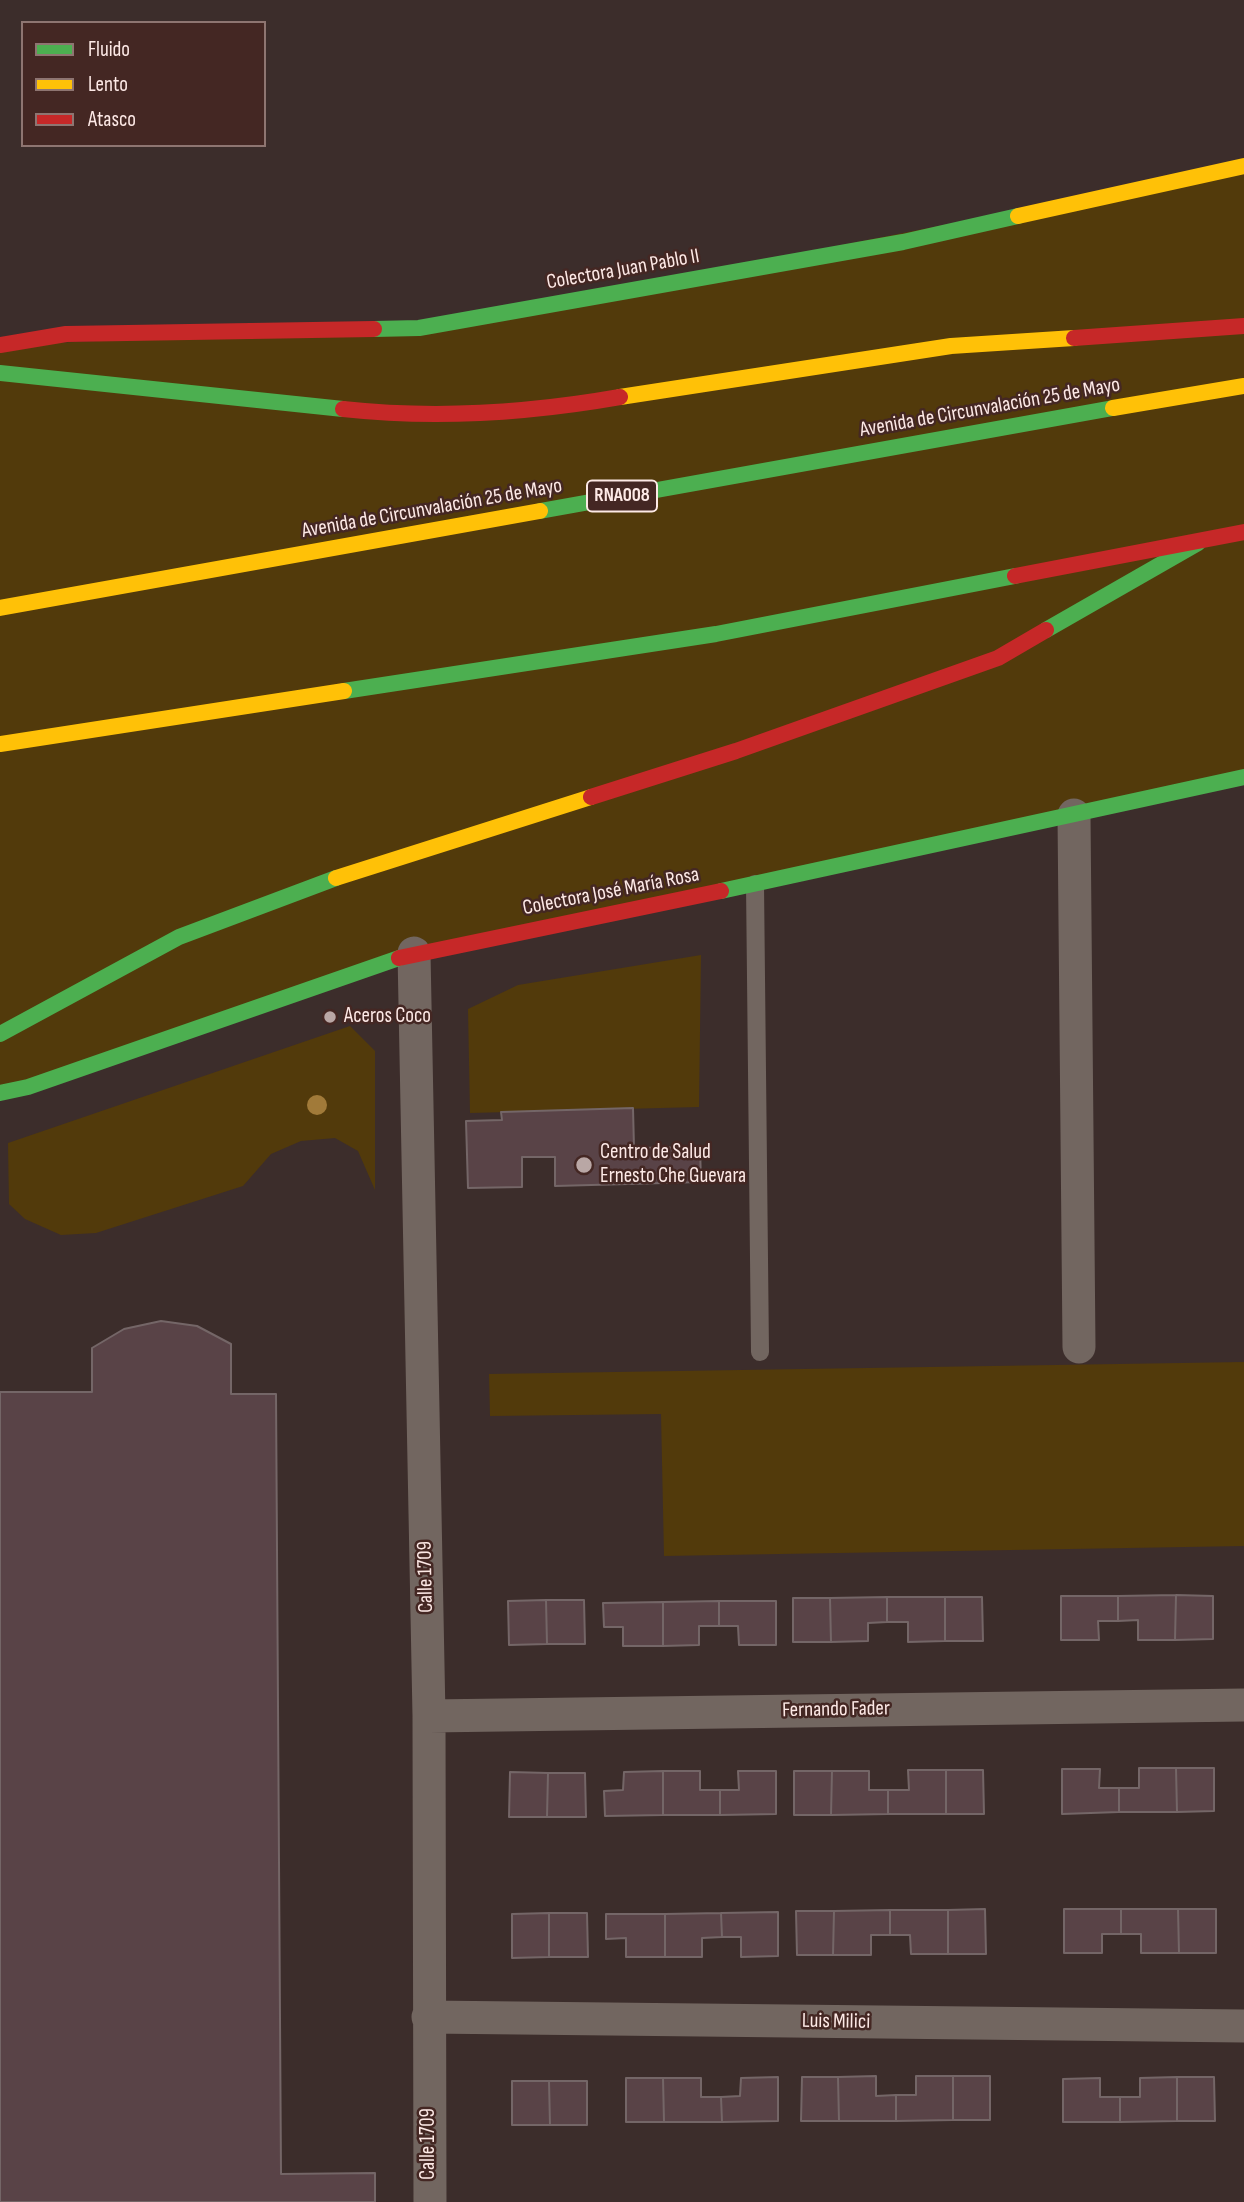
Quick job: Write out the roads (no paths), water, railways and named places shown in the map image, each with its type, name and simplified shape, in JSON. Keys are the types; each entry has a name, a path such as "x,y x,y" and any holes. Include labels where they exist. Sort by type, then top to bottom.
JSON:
{"main road":[{"name":"Colectora Juan Pablo II","path":"0,345 66,334 419,328 903,242 1244,166"},
{"path":"0,373 368,412 478,414 576,405 748,375 951,346 1244,326"},
{"name":"Avenida de Circunvalación 25 de Mayo","path":"0,608 961,434 1244,386"},
{"path":"0,744 716,634 1244,532"},
{"path":"0,1034 179,937 348,873 736,751 998,659 1198,543"},
{"name":"Colectora José María Rosa","path":"0,1093 28,1087 414,953 755,884 1244,778"}],"street":[{"path":"1074,815 1079,1347"},
{"name":"Calle 1709","path":"414,953 429,1716 430,2202"},
{"name":"Fernando Fader","path":"429,1716 1244,1705"},
{"name":"Luis Milici","path":"428,2017 1244,2026"}],"lane":[{"path":"755,884 760,1352"}],"place":[{"name":"Aceros Coco","path":"330,1017"},
{"name":"Centro de Salud Ernesto Che Guevara","path":"584,1165"}]}
